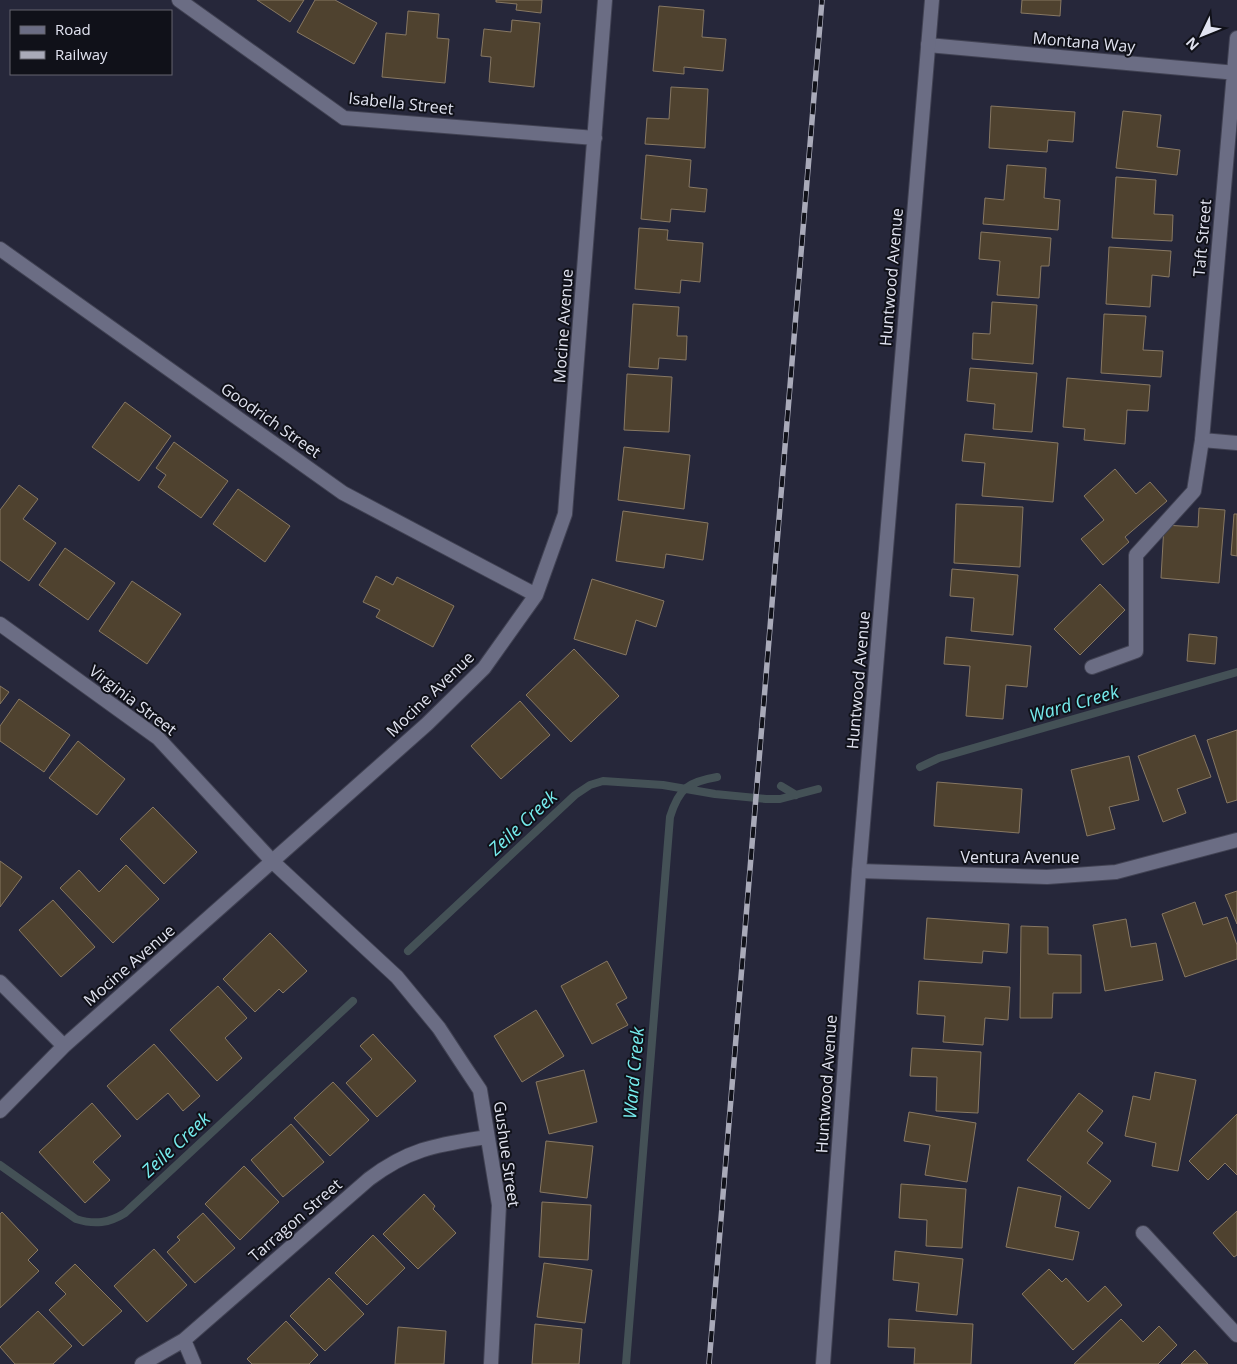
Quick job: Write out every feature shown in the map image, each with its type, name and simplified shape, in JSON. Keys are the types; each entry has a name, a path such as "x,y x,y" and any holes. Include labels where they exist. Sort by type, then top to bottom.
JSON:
{"street":[{"name":"Isabella Street","path":"179,0 344,118 594,138"},
{"name":"Mocine Avenue","path":"0,1111 64,1046 427,724 484,668 536,596 565,514 605,0"},
{"name":"Huntwood Avenue","path":"823,1364 858,871 932,0"},
{"name":"Taft Street","path":"1092,667 1136,651 1136,556 1194,491 1202,440 1237,38"},
{"name":"Montana Way","path":"928,45 1235,73"},
{"name":"Goodrich Street","path":"0,249 343,493 536,596"},
{"path":"1202,440 1237,443"},
{"name":"Virginia Street","path":"0,624 158,738 273,862 396,977"},
{"name":"Ventura Avenue","path":"858,871 1047,878 1116,872 1237,840"},
{"name":"Gushue Street","path":"396,977 439,1028 480,1090 499,1205 491,1364"},
{"path":"0,982 64,1046"},
{"name":"Tarragon Street","path":"142,1364 184,1340 369,1179 393,1161 418,1150 487,1137"},
{"path":"1143,1233 1237,1335"},
{"path":"184,1340 194,1364"}],"building":[{"path":"257,0 304,0 290,22"},
{"path":"315,0 335,0 377,23 354,64 297,32"},
{"path":"496,0 542,0 541,13 516,10 517,4 496,2"},
{"path":"1022,0 1061,0 1060,16 1021,13"},
{"path":"659,6 704,10 702,37 726,39 723,71 684,67 684,74 653,71"},
{"path":"408,11 439,14 437,38 449,39 445,83 382,77 386,33 406,35"},
{"path":"512,20 540,23 534,87 489,82 491,57 481,56 484,29 511,32"},
{"path":"671,87 708,89 705,148 645,144 647,118 669,119"},
{"path":"991,106 1075,112 1073,142 1048,140 1047,152 989,148"},
{"path":"1123,111 1161,115 1157,147 1180,150 1177,175 1116,168"},
{"path":"646,155 691,160 689,187 707,189 705,212 671,209 670,222 641,219"},
{"path":"1007,165 1046,168 1044,198 1060,200 1058,230 983,224 985,198 1004,200"},
{"path":"1116,177 1156,180 1154,214 1173,215 1172,241 1112,238"},
{"path":"639,228 668,230 667,240 703,243 700,282 681,280 680,293 635,289"},
{"path":"981,232 1051,238 1049,266 1041,266 1039,298 997,295 1000,261 979,259"},
{"path":"1109,247 1171,251 1169,277 1152,275 1150,307 1106,304"},
{"path":"992,302 1037,305 1033,364 972,359 973,333 990,334"},
{"path":"633,304 679,307 677,336 687,336 686,360 659,358 658,369 629,367"},
{"path":"1104,314 1146,316 1143,350 1163,351 1161,377 1101,373"},
{"path":"970,368 1037,373 1032,432 993,429 995,404 967,401"},
{"path":"627,374 672,377 669,432 624,430"},
{"path":"1067,378 1150,385 1148,411 1127,410 1125,444 1084,440 1085,429 1063,427"},
{"path":"125,402 171,436 139,481 92,447"},
{"path":"965,434 1058,443 1053,502 982,496 985,463 962,461"},
{"path":"174,442 228,481 201,518 158,487 166,475 156,468"},
{"path":"624,447 690,455 684,509 618,500"},
{"path":"1115,469 1136,494 1150,482 1167,501 1125,537 1129,542 1103,565 1081,539 1104,520 1084,496"},
{"path":"19,485 38,499 23,519 56,543 29,581 0,560 0,510"},
{"path":"238,489 290,526 265,562 213,524"},
{"path":"956,504 1023,507 1020,567 954,563"},
{"path":"1199,508 1225,510 1219,583 1161,578 1164,525 1198,527"},
{"path":"623,511 708,523 703,560 666,554 664,568 616,561"},
{"path":"1234,514 1237,514 1237,556 1231,555"},
{"path":"65,548 115,583 88,620 39,585"},
{"path":"952,569 1018,575 1013,635 971,631 974,598 950,596"},
{"path":"376,576 393,585 397,577 454,606 433,647 376,617 380,610 363,602"},
{"path":"592,579 664,601 656,627 636,620 626,655 574,639"},
{"path":"132,581 181,614 147,664 99,631"},
{"path":"1100,584 1125,610 1080,655 1054,629"},
{"path":"1189,634 1217,637 1215,664 1187,661"},
{"path":"946,637 1031,646 1027,687 1006,685 1003,719 966,716 970,666 944,664"},
{"path":"574,649 619,696 571,742 526,695"},
{"path":"0,686 9,692 0,704"},
{"path":"19,699 70,735 44,772 0,741 0,726"},
{"path":"520,701 550,735 501,779 471,746"},
{"path":"1237,730 1237,800 1227,803 1207,740"},
{"path":"1195,735 1211,777 1177,789 1186,813 1163,822 1138,756"},
{"path":"78,741 125,779 97,815 49,778"},
{"path":"1129,756 1139,800 1109,807 1115,829 1087,836 1071,770"},
{"path":"937,782 1022,789 1019,833 934,826"},
{"path":"153,807 197,852 164,884 120,839"},
{"path":"0,861 22,877 0,907"},
{"path":"126,865 159,899 113,943 60,888 79,870 99,892"},
{"path":"1237,891 1237,924 1225,895"},
{"path":"53,900 95,947 61,977 19,930"},
{"path":"1195,902 1203,925 1227,917 1237,945 1237,959 1185,977 1162,914"},
{"path":"927,918 1009,924 1007,953 983,951 982,963 924,959"},
{"path":"1126,919 1131,947 1156,943 1163,980 1105,991 1093,925"},
{"path":"1021,926 1048,927 1048,954 1081,955 1081,993 1053,993 1052,1018 1020,1018"},
{"path":"270,933 307,971 283,993 279,989 255,1012 223,979"},
{"path":"607,961 627,998 616,1004 628,1025 592,1044 561,986"},
{"path":"919,981 1010,987 1008,1020 985,1018 983,1045 943,1042 945,1016 917,1014"},
{"path":"218,986 247,1018 225,1038 242,1058 217,1081 170,1030"},
{"path":"536,1010 564,1056 522,1082 494,1036"},
{"path":"373,1034 416,1081 377,1117 346,1083 372,1059 360,1046"},
{"path":"154,1044 200,1096 183,1111 168,1093 137,1120 107,1086"},
{"path":"912,1048 981,1052 978,1113 936,1111 937,1077 910,1076"},
{"path":"584,1070 597,1122 549,1134 536,1082"},
{"path":"1155,1072 1196,1080 1178,1171 1152,1166 1156,1143 1125,1136 1133,1096 1150,1100"},
{"path":"333,1082 369,1120 330,1156 294,1118"},
{"path":"1079,1093 1103,1111 1087,1131 1103,1143 1087,1163 1111,1181 1089,1209 1027,1160"},
{"path":"92,1103 121,1136 93,1162 110,1180 85,1203 39,1152"},
{"path":"909,1112 976,1123 967,1182 925,1175 930,1145 904,1141"},
{"path":"1237,1114 1237,1175 1225,1163 1208,1180 1189,1161"},
{"path":"291,1124 324,1162 283,1197 251,1160"},
{"path":"546,1141 593,1146 587,1198 540,1192"},
{"path":"244,1166 279,1202 240,1240 205,1204"},
{"path":"901,1184 966,1189 962,1248 926,1246 927,1220 899,1218"},
{"path":"1018,1187 1061,1196 1055,1227 1079,1232 1073,1260 1006,1247"},
{"path":"424,1194 435,1206 433,1209 456,1233 418,1269 383,1234"},
{"path":"542,1202 591,1205 588,1260 539,1257"},
{"path":"1237,1211 1237,1255 1234,1257 1213,1233"},
{"path":"2,1212 38,1250 28,1260 39,1271 0,1308 0,1214"},
{"path":"203,1213 235,1248 195,1283 167,1252 180,1240 177,1237"},
{"path":"373,1235 405,1268 367,1305 335,1273"},
{"path":"154,1249 187,1285 147,1322 114,1286"},
{"path":"895,1251 963,1259 957,1315 916,1311 919,1283 893,1280"},
{"path":"544,1263 592,1270 585,1323 537,1317"},
{"path":"75,1264 122,1311 83,1346 49,1310 66,1294 55,1283"},
{"path":"1049,1269 1062,1282 1066,1278 1088,1302 1105,1286 1122,1305 1073,1350 1022,1294"},
{"path":"329,1278 364,1314 325,1351 290,1316"},
{"path":"38,1311 72,1346 53,1364 15,1364 0,1347"},
{"path":"889,1319 973,1324 971,1364 914,1364 915,1348 888,1347"},
{"path":"1121,1319 1143,1342 1159,1326 1177,1345 1158,1364 1074,1364"},
{"path":"286,1321 318,1355 309,1364 252,1364 247,1359"},
{"path":"535,1324 582,1329 579,1364 532,1364"},
{"path":"398,1327 446,1331 444,1364 395,1364"},
{"path":"1195,1350 1208,1364 1181,1364"}],"waterway":[{"name":"Ward Creek","path":"920,767 939,758 1237,672"},
{"name":"Ward Creek","path":"626,1364 670,817 677,799 686,788 699,781 717,777"},
{"name":"Zeile Creek","path":"408,951 575,795 590,785 603,781 663,785 715,794 766,799 780,799 818,789"},
{"name":"Ward Creek","path":"781,786 796,795"},
{"name":"Zeile Creek","path":"0,1165 76,1219 102,1222 119,1216 125,1213 353,1001"}],"railway":[{"path":"709,1364 822,0"}]}
